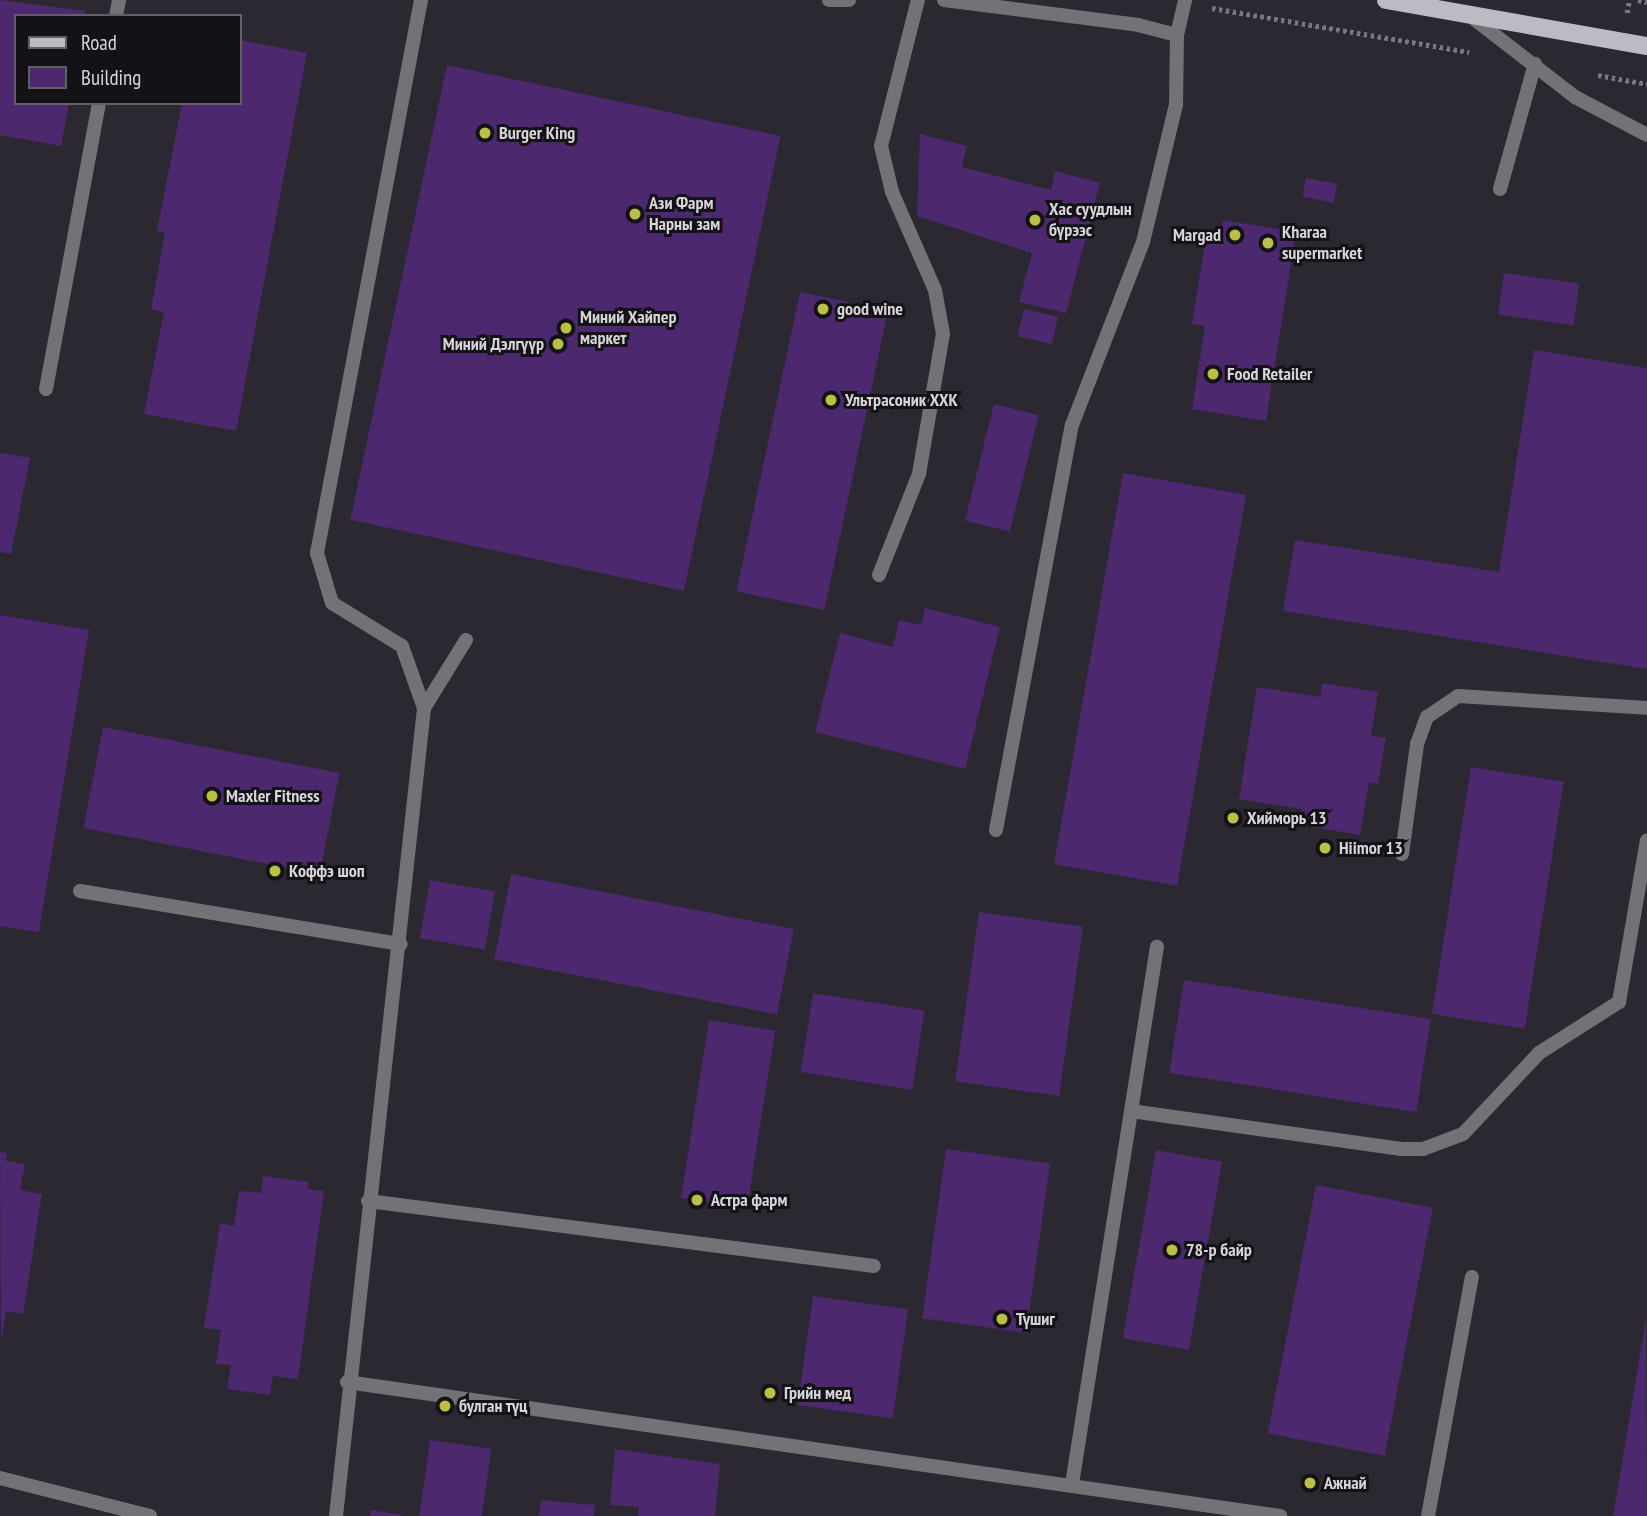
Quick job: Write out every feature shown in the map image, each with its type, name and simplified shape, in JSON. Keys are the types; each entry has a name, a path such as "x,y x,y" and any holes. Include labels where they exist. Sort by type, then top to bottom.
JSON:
{"main road":[{"path":"1386,0 1647,46"}],"street":[{"path":"336,1516 347,1382 401,944 424,708 402,646 331,603 317,554 421,0"},
{"path":"829,0 849,0"},
{"path":"879,575 919,474 943,334 935,290 892,192 881,146 918,0"},
{"path":"944,0 1138,25 1177,35"},
{"path":"996,830 1072,425 1143,242 1176,105 1177,35 1186,2"},
{"path":"1469,15 1575,97 1647,135"},
{"path":"1500,190 1535,64"},
{"path":"46,389 99,105"},
{"path":"424,708 466,640"},
{"path":"1402,854 1417,744 1427,717 1458,696 1647,708"},
{"path":"1131,1111 1401,1149 1423,1149 1463,1134 1539,1053 1619,1002 1647,840"},
{"path":"80,891 401,944"},
{"path":"1072,1484 1157,947"},
{"path":"368,1201 874,1266"},
{"path":"1429,1516 1472,1277"},
{"path":"347,1382 1072,1484 1280,1516"},
{"path":"0,1479 150,1516"}],"path":[{"path":"1638,0 1647,2"},
{"path":"1186,2 1480,54"},
{"path":"1590,73 1647,84"}],"building":[{"path":"0,0 86,11 85,14 14,14 14,105 69,105 61,146 0,135"},
{"path":"242,40 307,53 236,431 144,414 164,312 151,309 165,233 157,231 182,105 242,105"},
{"name":"Миний Хайпер маркет","path":"447,65 781,136 684,591 350,520"},
{"name":"Хас суудлын бүрээс","path":"920,134 967,146 962,167 1051,190 1055,171 1100,183 1066,313 1019,302 1032,253 917,216"},
{"path":"1306,178 1337,184 1334,203 1302,197"},
{"path":"1223,220 1296,232 1266,421 1192,409 1205,326 1192,324 1205,242 1219,244"},
{"path":"1504,273 1579,284 1573,325 1498,315"},
{"path":"800,292 888,311 824,610 736,591"},
{"path":"1024,309 1058,317 1052,344 1018,336"},
{"path":"1534,350 1647,368 1647,669 1283,611 1295,540 1499,572"},
{"path":"994,404 1039,415 1010,532 965,520"},
{"path":"0,453 30,458 11,554 0,552"},
{"path":"1123,473 1246,495 1177,886 1054,864"},
{"path":"925,608 1000,627 965,769 815,732 840,633 893,647 899,620 921,625"},
{"path":"0,615 89,630 39,932 0,926"},
{"path":"1322,683 1378,692 1371,736 1386,738 1378,784 1369,782 1360,835 1300,825 1302,809 1239,799 1257,687 1320,697"},
{"path":"103,727 340,773 320,874 83,828"},
{"path":"1471,767 1564,782 1525,1029 1432,1014"},
{"path":"511,874 794,929 777,1014 494,959"},
{"path":"430,880 495,891 485,950 420,938"},
{"path":"979,912 1083,927 1059,1096 955,1081"},
{"path":"1184,980 1431,1019 1416,1112 1169,1073"},
{"path":"813,993 925,1011 912,1090 800,1072"},
{"path":"709,1020 775,1030 747,1208 681,1198"},
{"path":"946,1149 1050,1164 1026,1333 922,1318"},
{"name":"78-р байр","path":"1156,1150 1222,1162 1189,1350 1123,1338"},
{"path":"0,1152 7,1153 6,1161 25,1164 20,1190 42,1194 23,1314 6,1311 1,1342"},
{"path":"263,1176 309,1182 308,1189 324,1191 298,1379 273,1376 270,1395 227,1389 231,1365 216,1364 221,1330 204,1328 220,1223 234,1226 239,1191 261,1193"},
{"path":"1316,1185 1433,1208 1385,1456 1268,1433"},
{"path":"813,1296 908,1309 893,1418 798,1405"},
{"path":"1646,1318 1647,1516 1613,1516"},
{"path":"430,1440 491,1449 482,1516 419,1516"},
{"path":"615,1449 720,1464 715,1516 638,1516 639,1507 610,1505"},
{"path":"541,1500 595,1505 594,1516 539,1516"},
{"path":"371,1510 402,1515 402,1516 370,1516"}],"place":[{"name":"Burger King","path":"485,133"},
{"name":"Ази Фарм Нарны зам","path":"635,214"},
{"name":"Хас суудлын бүрээс","path":"1035,220"},
{"name":"Margad","path":"1235,235"},
{"name":"Kharaa supermarket","path":"1268,243"},
{"name":"good wine","path":"823,309"},
{"name":"Миний Хайпер маркет","path":"566,328"},
{"name":"Миний Дэлгүүр","path":"558,344"},
{"name":"Food Retailer","path":"1213,374"},
{"name":"Ультрасоник ХХК","path":"831,400"},
{"name":"Maxler Fitness","path":"212,796"},
{"name":"Хийморь 13","path":"1233,818"},
{"name":"Hiimor 13","path":"1325,848"},
{"name":"Коффэ шоп","path":"275,871"},
{"name":"Астра фарм","path":"697,1200"},
{"name":"78-р байр","path":"1172,1250"},
{"name":"Түшиг","path":"1002,1319"},
{"name":"Грийн мед","path":"770,1393"},
{"name":"булган түц","path":"445,1406"},
{"name":"Ажнай","path":"1310,1483"}]}
